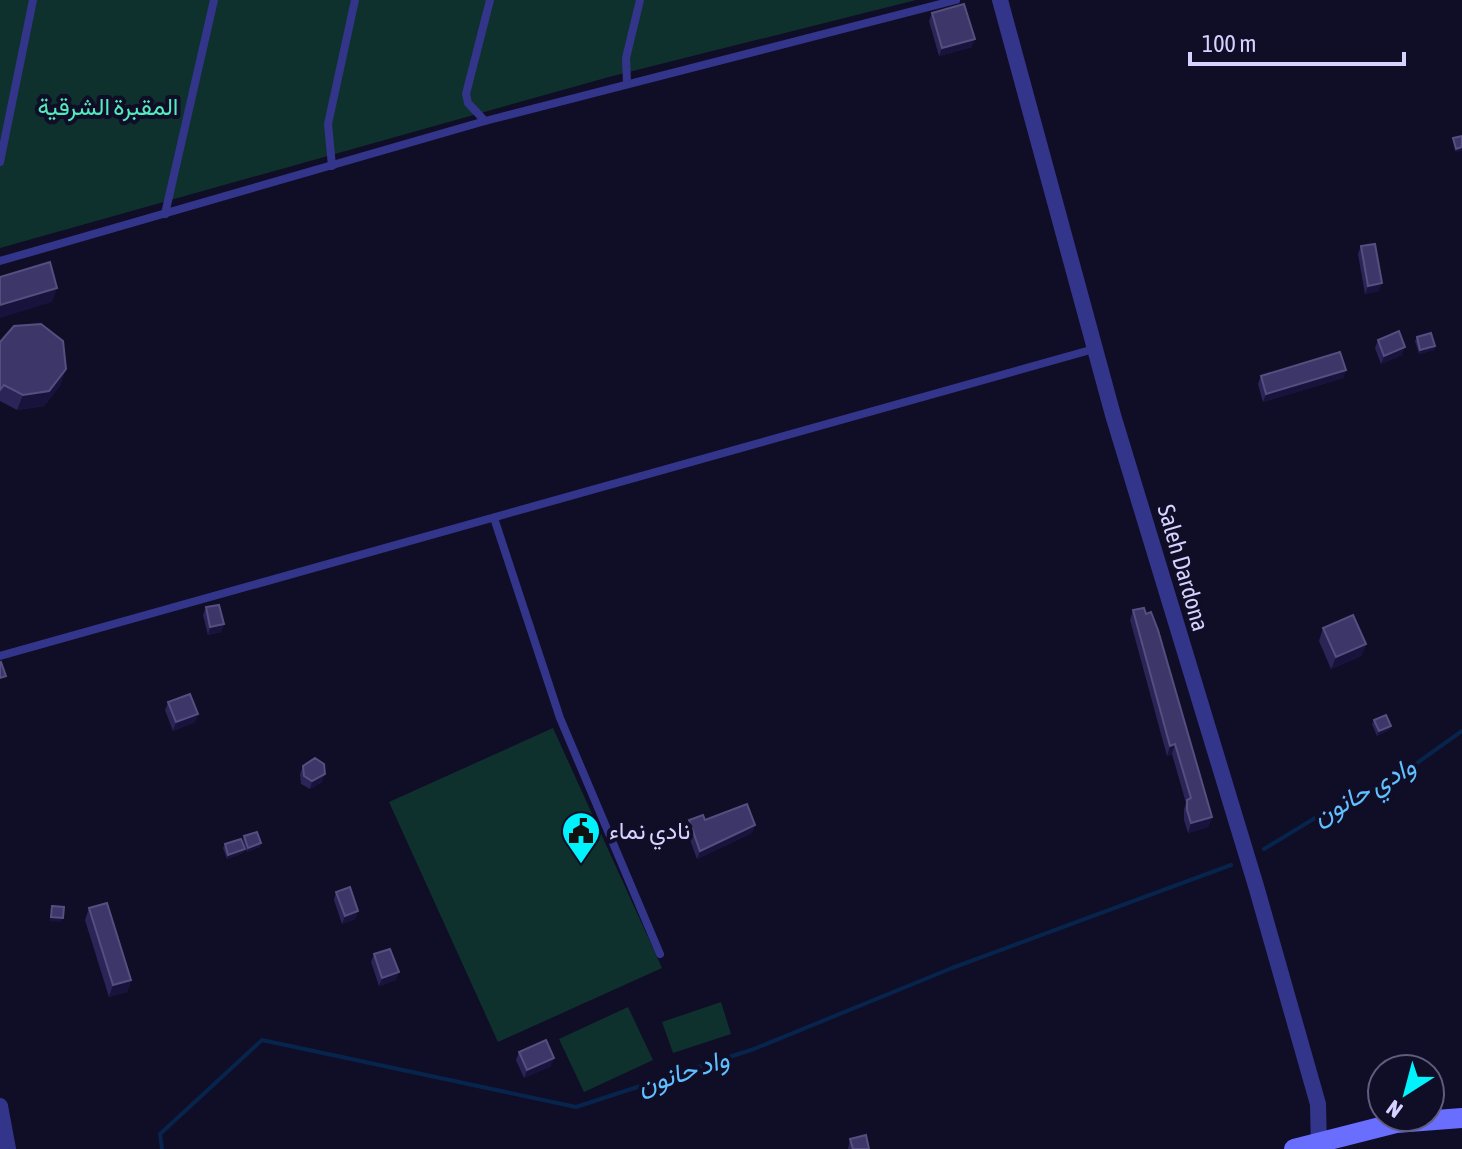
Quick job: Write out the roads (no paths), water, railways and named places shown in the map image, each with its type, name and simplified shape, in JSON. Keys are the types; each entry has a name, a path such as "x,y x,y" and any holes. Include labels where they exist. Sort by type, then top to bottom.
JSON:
{"main road":[{"path":"1294,1149 1396,1123 1462,1118"}],"street":[{"name":"Saleh Dardona","path":"1000,0 1094,349 1318,1104 1319,1145"},
{"path":"0,1106 8,1149"}],"lane":[{"path":"0,162 33,0"},
{"path":"165,214 214,0"},
{"path":"332,166 328,124 355,0"},
{"path":"485,121 468,103 466,94 490,0"},
{"path":"627,83 627,49 640,0"},
{"path":"0,261 485,121 956,0"},
{"path":"0,656 1094,349"},
{"path":"494,518 560,718 660,954"}],"waterway":[{"name":"وادي حانون","path":"1264,849 1330,809 1396,778 1462,731"},
{"name":"واد حانون","path":"162,1149 160,1134 262,1040 576,1107 754,1049 952,968 1231,865"}],"place":[{"name":"نادي نماء","path":"581,865"}],"park label":[{"name":"المقبرة الشرقية","path":"108,107"}]}
